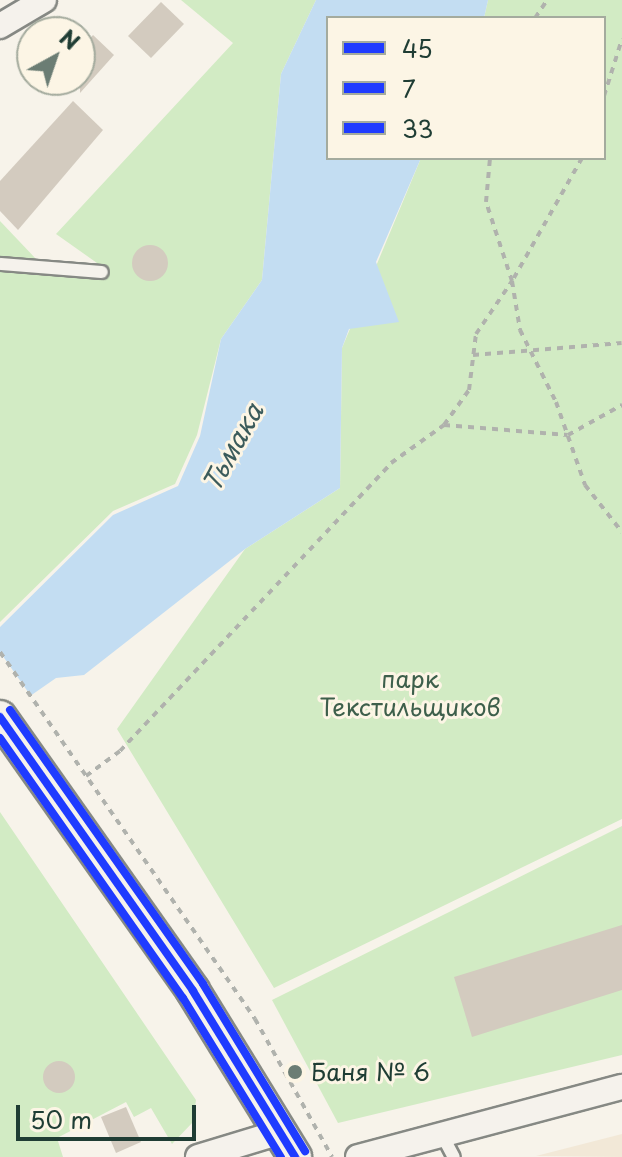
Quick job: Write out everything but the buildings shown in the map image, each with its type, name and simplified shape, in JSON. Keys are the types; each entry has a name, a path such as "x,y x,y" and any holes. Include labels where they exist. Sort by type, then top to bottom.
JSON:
{"main road":[{"path":"0,717 193,991 288,1145"}],"street":[{"path":"0,47 9,23 44,0"},
{"path":"358,1157 622,1087"},
{"path":"198,1157 288,1145"}],"lane":[{"path":"0,264 102,272"},
{"path":"441,1133 454,1157"}],"path":[{"path":"606,90 622,39"},
{"path":"490,160 486,202 512,281 529,348 568,435 585,485 622,532"},
{"path":"86,776 120,751 391,463 444,425 469,390 476,334 512,281 581,160"},
{"path":"473,355 529,348 622,343"},
{"path":"444,425 568,435 622,405"},
{"path":"0,652 255,1019 332,1157"}],"shaded area":[{"path":"622,1134 622,1157 536,1156"}],"green space":[{"path":"181,0 316,0 281,74 262,280 221,339 197,435 175,484 113,511 0,622 0,271 93,278 97,263 56,234 233,43"},
{"name":"парк Текстильщиков","path":"488,0 622,0 622,819 274,988 117,729 245,549 340,488 342,348 420,160 606,160 606,16 484,16"},
{"path":"0,221 37,260 0,256"},
{"path":"0,812 196,1100 193,1122 172,1144 151,1108 134,1117 126,1102 57,1138 63,1157 0,1157"},
{"path":"622,826 622,1055 338,1123 272,1000"}],"water":[{"name":"Тьмака","path":"316,0 488,0 484,16 326,16 326,160 420,160 376,262 399,322 349,329 342,348 340,488 245,549 84,675 56,678 0,717 0,627 113,515 178,486 200,436 221,339 262,280 281,74"}],"pier":[{"path":"0,652 33,699 0,721"}],"transit line":[{"name":"33","path":"10,710 203,984 305,1151"},
{"name":"45","path":"0,717 193,991 295,1157"},
{"name":"7","path":"0,738 183,998 281,1157"}],"place":[{"name":"Баня № 6","path":"295,1072"}]}
